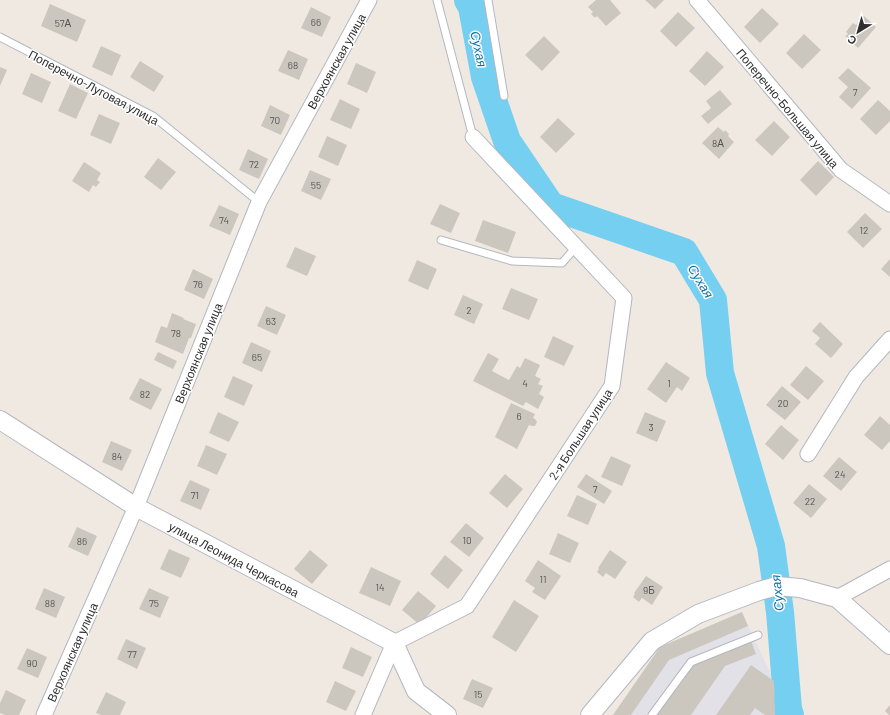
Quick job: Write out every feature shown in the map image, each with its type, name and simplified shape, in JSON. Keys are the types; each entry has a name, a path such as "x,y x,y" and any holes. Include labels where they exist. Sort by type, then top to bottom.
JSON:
{"street":[{"name":"Верхоянская улица","path":"44,715 136,506 259,202 369,0"},
{"name":"Поперечно-Большая улица","path":"697,0 841,170 890,204"},
{"name":"2-я Большая улица","path":"394,643 467,606 612,386 624,298 473,137"},
{"path":"808,454 856,377 890,339"},
{"name":"улица Леонида Черкасова","path":"0,420 136,506 394,643"},
{"path":"837,598 890,569"},
{"path":"590,715 652,642 698,614 759,591 777,586 800,588 837,598 890,645"},
{"path":"363,715 394,643"},
{"path":"394,643 416,691 447,715"}],"lane":[{"path":"437,0 473,137"},
{"path":"488,0 504,96"},
{"name":"Поперечно-Луговая улица","path":"0,37 153,116 259,202"},
{"path":"442,240 512,261 562,263 576,247"},
{"path":"652,715 691,662 758,635"}],"shaded area":[{"path":"742,612 774,681 782,715 613,715 660,647"}],"building":[{"path":"596,0 610,0 621,13 606,26 597,16 595,18 591,14 593,12 588,7"},
{"path":"645,0 664,0 655,9"},
{"path":"50,4 86,20 77,42 41,26"},
{"path":"311,7 331,17 322,37 301,28"},
{"path":"762,8 779,24 760,43 744,27"},
{"path":"678,12 695,28 676,47 660,31"},
{"path":"864,16 876,27 858,48 845,36 848,34 846,32 853,23 856,25"},
{"path":"804,34 821,50 802,69 786,53"},
{"path":"544,36 560,52 542,71 525,55"},
{"path":"101,46 121,55 112,76 92,67"},
{"path":"288,50 308,59 299,80 278,71"},
{"path":"707,51 724,67 705,86 689,71"},
{"path":"140,61 164,76 154,92 130,77"},
{"path":"356,63 376,72 367,93 347,84"},
{"path":"0,67 7,70 0,86"},
{"path":"848,68 871,88 852,109 839,97 848,87 838,78"},
{"path":"31,73 51,82 42,103 22,94"},
{"path":"70,84 88,93 76,119 58,111"},
{"path":"720,90 732,104 708,124 701,116 711,108 706,101"},
{"path":"340,99 360,109 351,129 330,120"},
{"path":"878,100 890,111 890,121 876,135 860,119"},
{"path":"270,105 290,115 281,135 261,126"},
{"path":"99,114 120,123 111,144 90,135"},
{"path":"558,118 575,134 556,153 540,137"},
{"path":"774,121 790,137 772,156 755,140"},
{"path":"718,127 724,132 725,130 734,142 719,159 702,143"},
{"path":"327,136 347,145 338,166 318,157"},
{"path":"248,149 268,159 259,179 239,170"},
{"path":"158,158 176,172 161,190 144,177"},
{"path":"818,161 834,177 816,196 800,180"},
{"path":"84,162 101,173 97,180 100,182 96,187 93,185 89,192 72,181"},
{"path":"310,170 331,179 321,200 301,191"},
{"path":"440,204 460,213 451,233 430,224"},
{"path":"219,205 239,214 230,235 209,226"},
{"path":"865,213 882,229 863,248 847,232"},
{"path":"483,220 516,232 508,253 475,241"},
{"path":"295,247 316,256 307,276 286,267"},
{"path":"890,259 890,277 881,269"},
{"path":"417,260 437,269 428,290 408,281"},
{"path":"193,269 213,279 204,299 184,290"},
{"path":"511,288 538,299 529,320 502,309"},
{"path":"463,295 483,304 474,324 454,315"},
{"path":"266,306 286,315 277,335 257,326"},
{"path":"172,313 196,324 183,354 155,342 161,326 167,328"},
{"path":"820,322 843,344 831,358 815,344 820,338 812,331"},
{"path":"553,336 574,346 564,366 544,357"},
{"path":"251,342 271,351 262,372 242,363"},
{"path":"158,352 177,361 173,369 154,360"},
{"path":"488,353 499,359 492,371 509,380 517,366 520,368 525,358 540,365 535,376 541,379 538,384 543,386 539,394 544,397 538,409 526,402 523,406 473,381"},
{"path":"666,362 690,378 682,391 677,387 666,403 647,389"},
{"path":"806,366 824,381 808,400 790,385"},
{"path":"233,376 253,385 244,406 224,397"},
{"path":"140,378 162,389 151,410 129,399"},
{"path":"782,386 801,402 785,420 766,405"},
{"path":"511,403 535,414 533,418 537,422 535,426 529,425 517,449 495,437"},
{"path":"218,412 239,422 229,442 209,433"},
{"path":"645,412 666,421 657,442 636,433"},
{"path":"880,416 890,425 890,441 882,450 864,435"},
{"path":"781,425 799,440 783,460 765,444"},
{"path":"111,441 132,450 122,471 102,462"},
{"path":"206,445 227,454 217,475 197,466"},
{"path":"611,456 631,465 622,486 601,477"},
{"path":"839,457 857,472 841,491 823,476"},
{"path":"505,474 523,489 507,508 489,493"},
{"path":"586,474 612,491 604,504 577,487"},
{"path":"190,480 210,489 201,510 180,501"},
{"path":"809,484 827,499 811,518 793,503"},
{"path":"577,495 597,504 588,525 567,516"},
{"path":"466,523 484,538 469,557 450,542"},
{"path":"77,527 97,536 88,556 68,547"},
{"path":"558,533 579,543 570,563 549,554"},
{"path":"169,549 190,558 181,578 160,569"},
{"path":"310,550 328,565 312,584 294,569"},
{"path":"610,550 627,562 615,579 606,573 603,577 597,572"},
{"path":"445,555 463,570 448,589 430,574"},
{"path":"538,560 561,576 545,600 532,592 535,588 525,581"},
{"path":"371,567 401,581 390,606 359,593"},
{"path":"646,576 663,587 652,605 642,598 639,602 633,597 635,594 634,593"},
{"path":"44,588 65,597 56,618 35,609"},
{"path":"149,588 169,597 160,618 139,609"},
{"path":"418,591 436,606 420,625 402,610"},
{"path":"514,600 539,616 516,652 492,637"},
{"path":"742,612 748,626 669,660 631,715 613,715 660,647"},
{"path":"126,639 146,648 137,669 117,659"},
{"path":"751,641 756,654 725,666 691,715 656,715 691,665"},
{"path":"351,647 372,657 363,677 342,668"},
{"path":"27,648 47,657 38,678 17,669"},
{"path":"751,665 774,681 775,715 765,715 755,708 750,715 716,715"},
{"path":"472,679 493,688 483,708 463,699"},
{"path":"335,681 356,691 346,711 326,702"},
{"path":"6,690 26,700 19,715 5,715 0,713 0,703"},
{"path":"106,692 126,702 120,715 101,715 96,713"},
{"path":"890,705 890,715 889,715 885,711"}],"waterway":[{"name":"Сухая","path":"468,0 472,7 485,77 507,141 551,206 684,252 713,300 720,373 771,546 780,612 788,709 790,715"}]}
